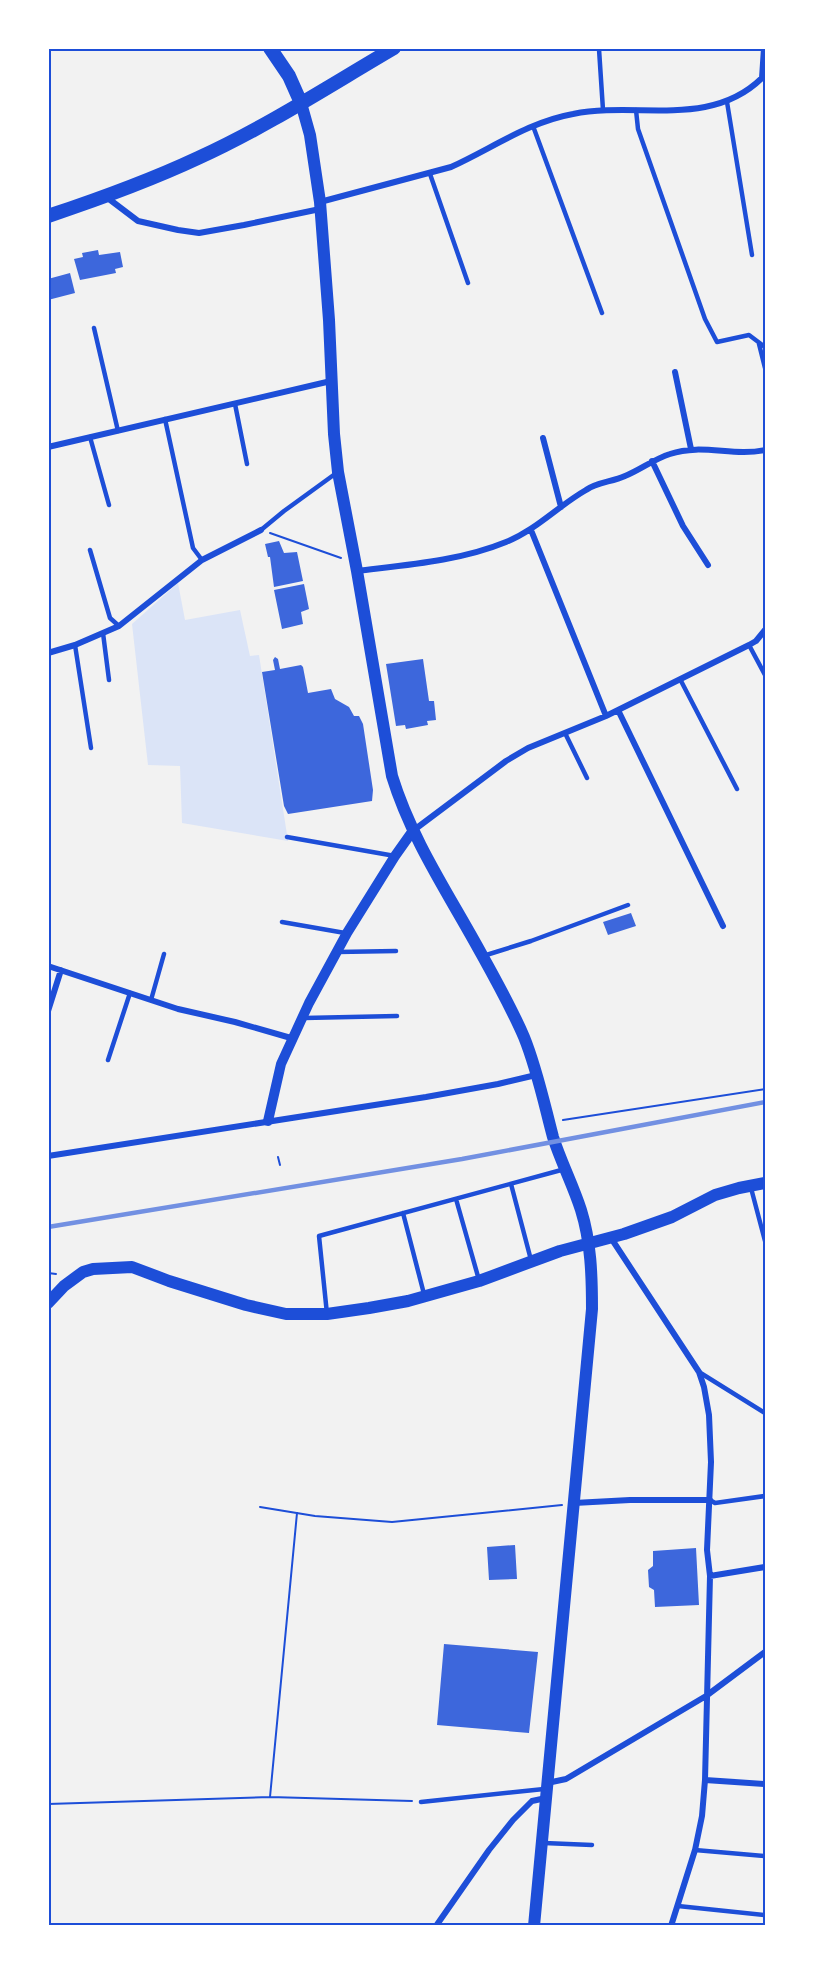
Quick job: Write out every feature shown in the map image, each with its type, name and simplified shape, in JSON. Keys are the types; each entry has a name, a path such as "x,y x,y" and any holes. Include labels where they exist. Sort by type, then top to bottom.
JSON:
{"main road":[{"path":"270,48 289,76 301,103 310,135 320,205 338,472 392,776 401,808 412,832 517,1020 537,1075 565,1169 580,1208 589,1244 592,1309 534,1926"},
{"path":"48,216 152,179 198,158 301,103 394,48"},
{"path":"48,1303 64,1286 83,1272 93,1269 132,1268 246,1305 286,1314 327,1314 369,1308 425,1297 479,1281 560,1251 611,1238 672,1216 715,1195 765,1183"}],"street":[{"path":"105,196 138,221 178,231 199,232 244,225 430,174 471,158 505,138 533,126 573,113 603,110 681,111 727,102 762,78 764,48"},
{"path":"756,84 765,82"},
{"path":"675,372 691,449"},
{"path":"48,447 331,381"},
{"path":"543,438 561,507"},
{"path":"356,567 454,558 505,543 531,530 592,486 623,477 669,454 704,448 741,452 765,450"},
{"path":"652,461 683,526 708,565"},
{"path":"48,653 75,645 119,626 202,560 261,530"},
{"path":"531,530 606,716"},
{"path":"268,1121 281,1064 291,1038 347,933 412,832 506,760 528,748 606,716 749,645 756,641 765,630"},
{"path":"618,710 723,926"},
{"path":"48,966 151,1000 291,1038"},
{"path":"48,1011 61,970"},
{"path":"48,1156 436,1095 537,1075"},
{"path":"611,1238 699,1372 709,1415 711,1462 707,1550 710,1576 705,1780 702,1816 695,1850 671,1926"},
{"path":"573,1503 710,1500"},
{"path":"710,1576 765,1567"},
{"path":"436,1926 489,1850 532,1801 546,1790 706,1696 765,1652"},
{"path":"705,1780 765,1784"}],"lane":[{"path":"602,48 599,49 603,110"},
{"path":"727,102 752,255"},
{"path":"636,110 638,129 709,326 717,342 749,335 765,347"},
{"path":"533,126 602,313"},
{"path":"430,174 468,282"},
{"path":"94,328 118,431"},
{"path":"759,343 765,368"},
{"path":"235,404 247,464"},
{"path":"165,419 193,548 202,560"},
{"path":"90,437 109,505"},
{"path":"261,530 338,472"},
{"path":"90,550 110,618 119,626"},
{"path":"103,633 110,680"},
{"path":"75,645 91,748"},
{"path":"749,645 765,675"},
{"path":"680,679 736,789"},
{"path":"565,733 587,778"},
{"path":"287,837 395,856"},
{"path":"483,956 628,905"},
{"path":"282,922 347,933"},
{"path":"337,952 396,951"},
{"path":"151,1000 164,954"},
{"path":"108,1060 130,993"},
{"path":"301,1018 397,1016"},
{"path":"327,1314 319,1236 565,1169"},
{"path":"511,1184 532,1262"},
{"path":"750,1185 765,1241"},
{"path":"456,1199 479,1281"},
{"path":"403,1213 425,1297"},
{"path":"699,1372 765,1413"},
{"path":"710,1500 715,1503 765,1496"},
{"path":"421,1802 546,1790"},
{"path":"542,1842 592,1845"},
{"path":"695,1850 765,1856"},
{"path":"678,1906 765,1915"}],"path":[{"path":"261,530 356,567"},
{"path":"550,1122 765,1089"},
{"path":"278,1157 280,1165"},
{"path":"260,1507 392,1522 573,1503"},
{"path":"270,1797 297,1513"},
{"path":"48,1804 270,1797 421,1802"}],"shaded area":[{"path":"178,583 185,620 240,610 250,656 259,655 288,841 182,823 180,766 148,765 132,624"}],"building":[{"path":"98,250 99,255 120,252 123,267 115,269 116,273 80,280 74,259 83,257 82,253"},
{"path":"70,273 75,293 48,300 48,279"},
{"path":"279,541 284,553 297,552 303,581 274,587 270,557 268,557 265,544"},
{"path":"304,584 309,609 301,612 303,624 282,629 274,590"},
{"path":"275,657 278,659 280,669 301,665 303,667 308,693 331,689 335,699 349,707 354,716 359,716 363,724 373,790 372,801 288,814 284,806 262,672 275,670 273,660"},
{"path":"423,659 429,701 434,701 436,720 427,721 428,725 406,729 405,725 396,726 386,664"},
{"path":"631,913 636,926 608,935 603,922"},
{"path":"515,1545 517,1579 489,1580 487,1547"},
{"path":"696,1548 699,1605 655,1607 654,1590 649,1587 648,1570 653,1566 653,1551"},
{"path":"444,1644 538,1652 529,1733 437,1725"}],"railway":[{"path":"48,1227 462,1159 765,1102"}]}
